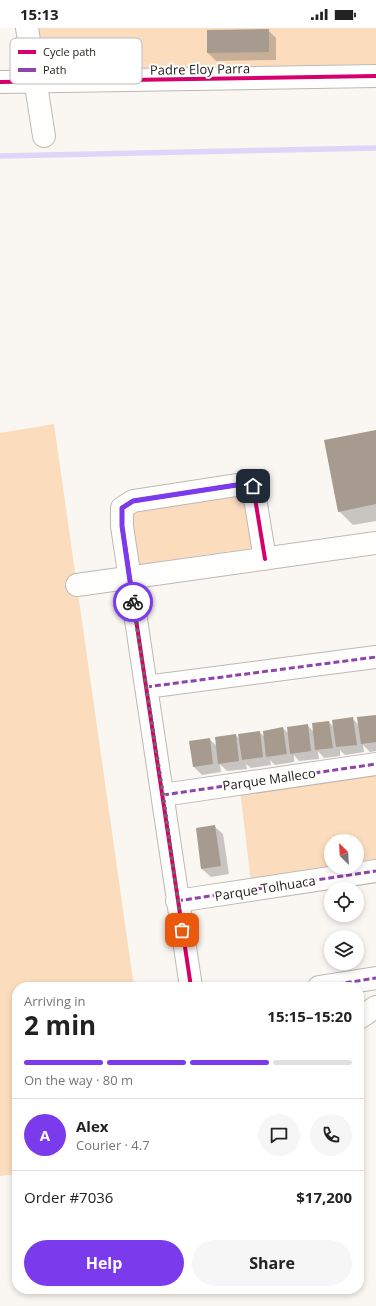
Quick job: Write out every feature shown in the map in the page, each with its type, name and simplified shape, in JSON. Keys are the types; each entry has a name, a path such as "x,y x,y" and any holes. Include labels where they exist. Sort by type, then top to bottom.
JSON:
{"street":[{"path":"27,28 29,38"},
{"name":"Padre Eloy Parra","path":"142,79 376,76"},
{"name":"Padre Eloy Parra","path":"0,82 10,82"},
{"path":"36,84 44,136"},
{"path":"190,982 122,526 122,508 133,501 243,484 253,486 265,559"},
{"path":"77,585 376,543"},
{"path":"146,688 376,657"},
{"name":"Parque Malleco","path":"163,794 376,764"},
{"name":"Parque Tolhuaca","path":"178,901 376,871"},
{"path":"351,982 376,978"},
{"path":"364,1015 376,1007"}],"shaded area":[{"path":"33,28 376,28 376,64 142,69 142,38 35,38"},
{"path":"54,424 133,982 12,982 12,1175 0,1176 0,433"},
{"path":"244,492 260,547 134,565 128,522 136,508"},
{"path":"376,769 376,865 364,867 364,834 324,834 324,872 251,883 240,789"}],"building":[{"path":"269,29 269,52 207,53 207,30"},
{"path":"376,430 376,504 338,512 324,440"},
{"path":"376,715 376,742 361,744 357,717"},
{"path":"353,717 357,745 336,747 332,720"},
{"path":"329,721 333,748 315,750 312,723"},
{"path":"308,724 311,751 290,754 287,727"},
{"path":"283,727 287,754 266,757 263,731"},
{"path":"260,731 263,757 242,760 238,734"},
{"path":"236,734 239,761 218,764 215,737"},
{"path":"210,738 213,764 193,767 189,741"},
{"path":"215,825 221,866 201,869 196,828"}],"waterway":[{"path":"0,156 376,148"}],"marked path":[{"path":"146,687 376,657"},
{"path":"163,795 376,764"},
{"path":"177,901 376,871"},
{"path":"351,982 376,978"}],"cycle path":[{"path":"142,80 376,76"},
{"path":"0,82 10,82"},
{"path":"190,982 122,526 122,508 133,501 243,484 253,486 265,559"}],"way so far":[{"path":"133,602 163,794 182,930"}],"route":[{"path":"133,602 122,526 122,508 133,501 243,484 253,486"}]}
